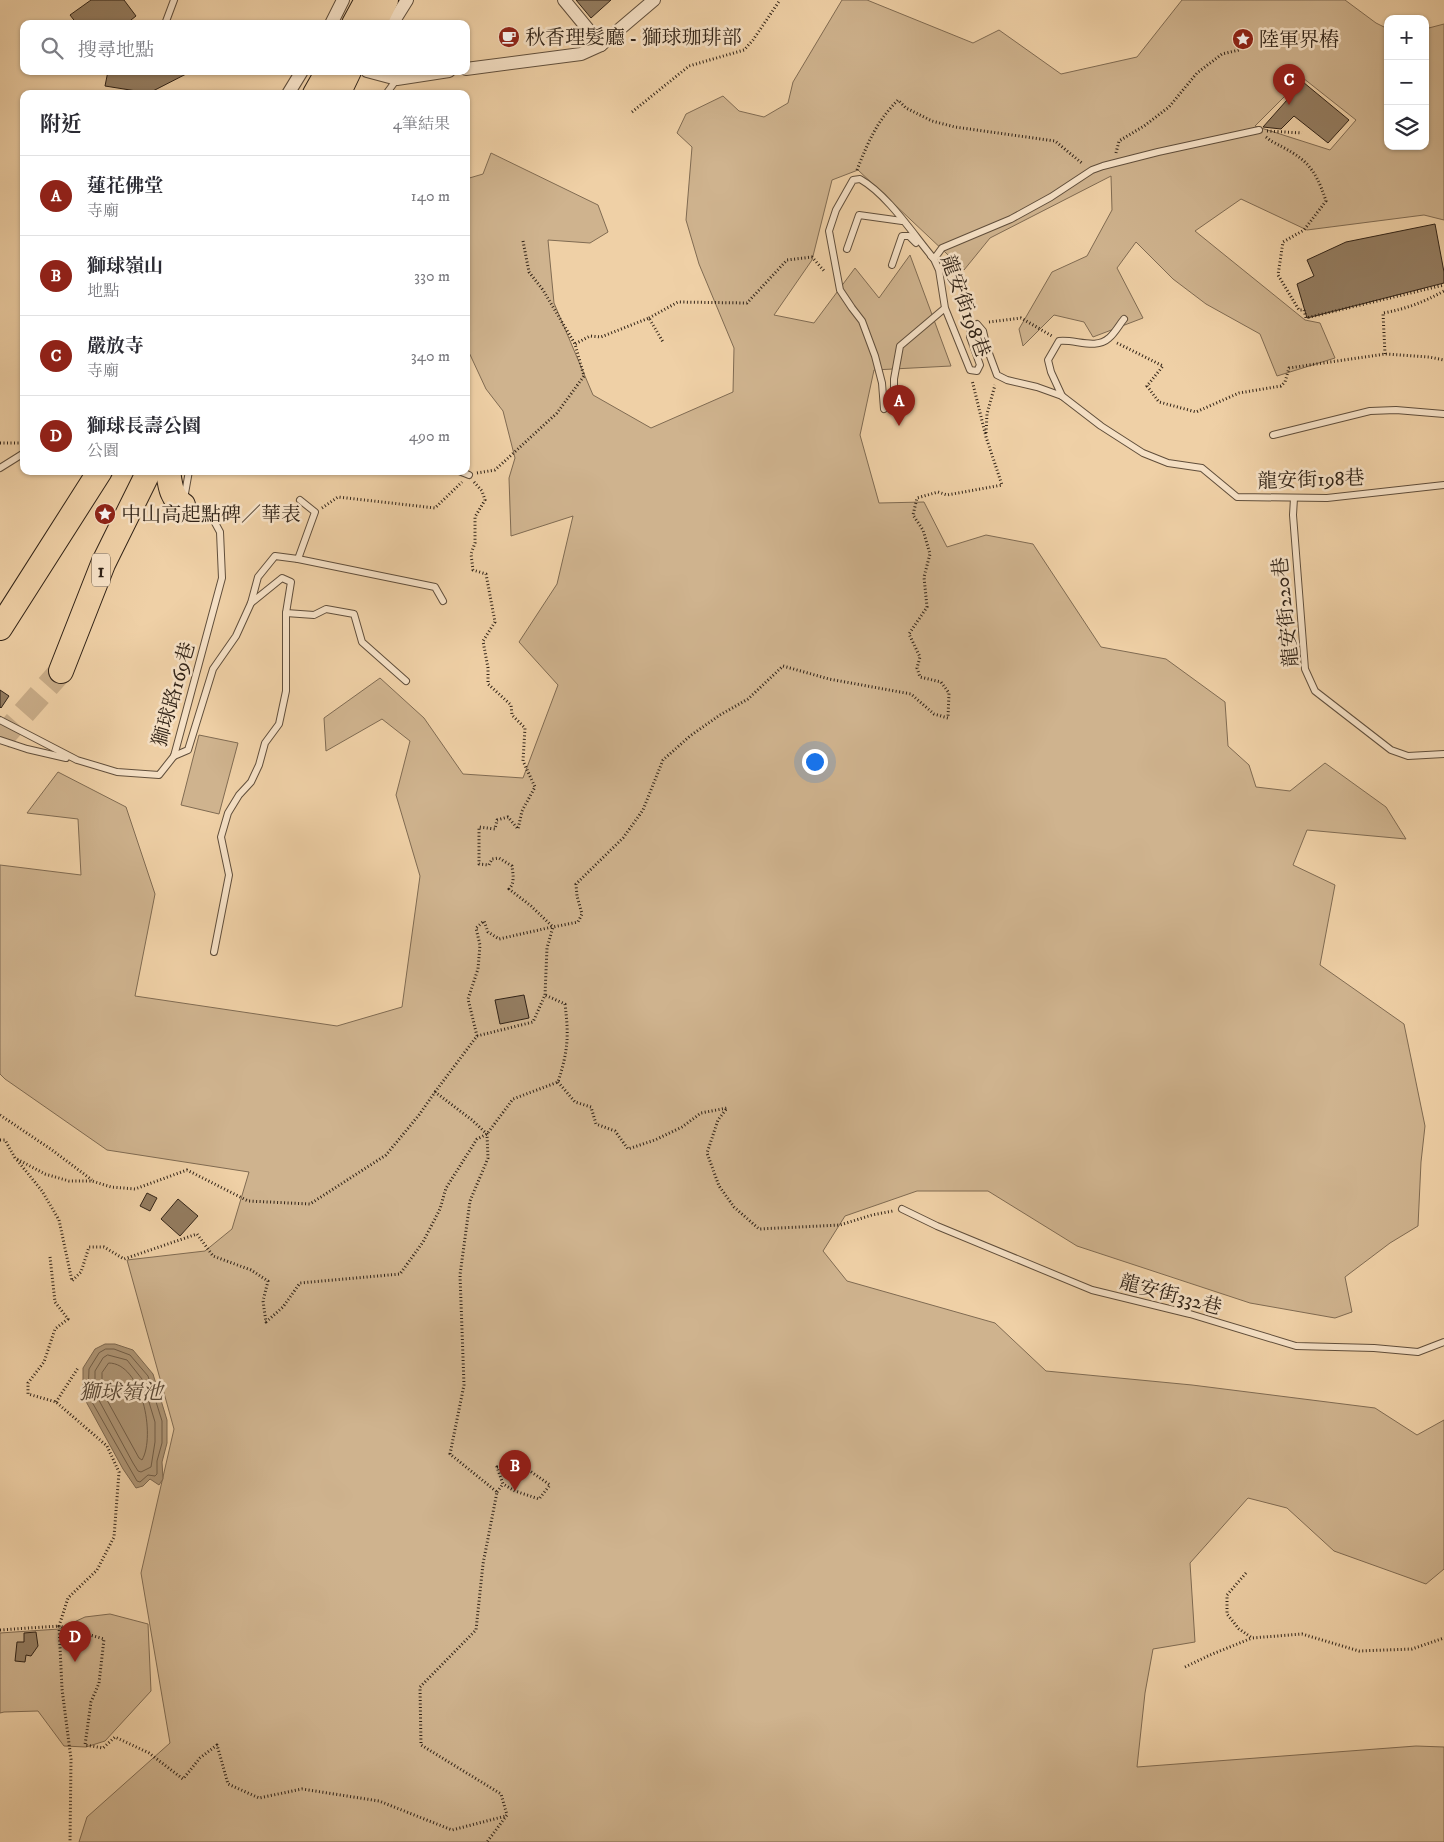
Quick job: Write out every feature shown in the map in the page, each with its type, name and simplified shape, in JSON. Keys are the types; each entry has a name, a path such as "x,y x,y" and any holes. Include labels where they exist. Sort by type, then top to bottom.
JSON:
{"highway":[{"path":"356,20 368,0"},
{"path":"376,20 386,0"},
{"path":"317,90 326,75"},
{"path":"340,90 347,75"},
{"path":"0,628 97,475"},
{"name":"1","path":"61,671 103,564 147,475"},
{"path":"169,475 176,501 183,505"}],"street":[{"path":"333,20 344,0"},
{"path":"394,20 407,0"},
{"path":"564,0 601,45"},
{"path":"470,68 581,54 601,45 654,0"},
{"path":"290,90 300,75"},
{"path":"350,90 359,75"},
{"path":"382,75 397,79 423,75"}],"lane":[{"path":"166,20 174,0"},
{"path":"389,90 397,79"},
{"path":"892,265 902,236 909,236 934,259 942,248 1011,219 1051,197 1092,170 1158,152 1259,130"},
{"name":"龍安街198巷","path":"853,180 860,179 883,197 934,259 939,270 945,308 970,370 977,371 980,365 970,337 972,328 977,324 983,331 987,348 998,375 1007,380 1037,387 1062,396 1101,426 1143,453 1168,462 1202,468 1237,497 1328,498 1444,485"},
{"path":"853,180 836,210 829,231 840,290 862,321 875,356 882,383 884,409 894,402 894,379 900,346 945,308"},
{"path":"847,249 859,215 902,221"},
{"path":"1062,396 1048,360 1059,340 1069,339 1096,344 1109,339 1124,319"},
{"path":"1273,435 1370,412 1396,410 1444,414"},
{"path":"0,468 20,456"},
{"path":"183,505 188,475"},
{"name":"龍安街220巷","path":"1294,498 1292,515 1305,669 1315,691 1391,750 1408,756 1444,754"},
{"path":"298,559 315,512 300,500"},
{"name":"獅球路169巷","path":"0,720 77,760 117,772 159,775 174,756 222,578 220,532 214,521 183,505"},
{"path":"174,756 188,750 214,669 236,636 251,603 258,577 275,556 435,587 442,601"},
{"path":"214,952 229,875 221,837 228,812 238,795 251,782 259,765 264,743 280,724 286,691 286,613 290,582 282,578 251,603"},
{"path":"286,613 314,615 326,609 354,614 362,642 406,681"},
{"path":"0,740 27,749 77,760"},
{"name":"龍安街332巷","path":"902,1209 936,1226 1092,1290 1190,1314 1296,1346 1374,1348 1418,1352 1444,1342"}],"path":[{"path":"632,112 689,66 744,50 780,0"},
{"path":"1114,163 1119,141 1170,107 1197,73 1222,54 1239,50"},
{"path":"853,180 869,141 884,113 898,100 906,108 932,121 955,127 1055,141 1092,170"},
{"path":"1259,130 1302,133"},
{"path":"1259,130 1271,141 1308,163 1320,184 1326,201 1304,230 1283,242 1278,275 1299,310 1304,310 1306,318 1444,285"},
{"path":"470,475 495,470 557,413 584,376 575,344 543,290 529,272 523,241"},
{"path":"575,344 590,336 601,337 649,318 678,302 747,303 787,260 812,257 840,290"},
{"path":"1385,354 1383,313 1423,303 1444,291"},
{"path":"649,318 663,342"},
{"path":"977,324 1021,318 1059,340"},
{"path":"1109,339 1163,366 1147,386 1159,402 1196,412 1239,393 1281,386 1285,382 1289,368 1385,354 1444,360"},
{"path":"477,1036 468,998 478,969 480,945 476,928 484,921 488,932 499,939 578,922 582,914 576,884 623,838 643,810 663,760 690,736 720,715 748,699 783,666 829,680 911,694 934,714 948,718 949,693 941,682 920,677 917,668 920,657 909,634 927,608 924,577 930,554 923,530 913,515 917,498 938,492 947,495 1002,485 986,437 970,370"},
{"path":"986,437 987,414 998,375"},
{"path":"0,443 20,443"},
{"path":"315,512 338,497 435,508 469,475 482,491 485,500 475,517 475,543 471,554 473,570 486,574 495,622 483,641 488,668 488,684 511,705 512,715 525,728 523,761 534,787 522,811 518,830 508,817 497,820 494,830 479,827 479,864 488,865 492,859 499,858 512,866 512,886 508,889 531,906 553,927"},
{"path":"16,1158 45,1174 69,1181 92,1181 111,1187 135,1189 187,1170 248,1201 310,1204 386,1155 419,1116 477,1036 533,1022 545,995 547,948 553,927"},
{"path":"545,995 565,1004 568,1031 565,1061 558,1082"},
{"path":"5,1140 16,1158 42,1191 59,1220 72,1281 82,1272 89,1247 104,1247 124,1259 197,1234 213,1256 251,1270 268,1281 263,1302 266,1322 283,1307 300,1283 400,1274 423,1242 440,1209 446,1188 477,1139 487,1134 513,1098 558,1082"},
{"path":"558,1082 575,1102 591,1107 596,1124 614,1131 628,1149 655,1140 682,1127 702,1112 727,1108 718,1120 708,1153 719,1186 734,1207 759,1229 840,1225 872,1215 902,1209"},
{"path":"435,1092 487,1134 488,1158 470,1202 460,1275 464,1385 450,1454 497,1492"},
{"path":"0,1115 52,1150 92,1181"},
{"path":"0,1140 5,1140"},
{"path":"0,1146 5,1140"},
{"path":"50,1257 55,1302 68,1319 55,1330 44,1362 28,1384 28,1394 56,1402 108,1446 119,1472 114,1537 97,1570 68,1598 59,1626 62,1688 71,1759 70,1842"},
{"path":"56,1402 78,1368"},
{"path":"497,1466 527,1470 550,1484 539,1499 515,1491 504,1484 497,1466"},
{"path":"504,1484 497,1492 483,1564 476,1630 420,1687 421,1745 501,1794 507,1816"},
{"path":"1246,1573 1228,1595 1227,1614 1239,1629 1252,1638"},
{"path":"0,1630 59,1626 104,1639 99,1683 91,1702 85,1745 103,1748 115,1737 149,1753 183,1779 200,1758 217,1745 228,1784 258,1798 302,1789 379,1801 452,1830 507,1816"},
{"path":"1185,1667 1252,1638 1302,1634 1359,1651 1412,1649 1444,1638"},
{"path":"487,1842 507,1816"}],"shaded area":[{"path":"842,0 867,0 973,43 999,30 1061,74 1137,57 1182,0 1345,0 1384,27 1384,150 1429,150 1429,28 1444,24 1444,220 1424,215 1307,230 1241,199 1195,231 1305,320 1320,323 1335,358 1277,376 1260,334 1206,304 1173,279 1136,242 1117,268 1143,318 1093,337 1084,322 1054,315 1023,346 1019,329 1052,272 1087,256 1112,210 1111,176 990,238 964,270 858,170 832,180 812,260 774,315 814,323 855,268 879,298 910,255 951,366 874,370 860,435 879,503 924,502 947,547 986,535 1033,544 1101,647 1166,659 1225,702 1228,746 1249,765 1256,787 1290,791 1325,763 1386,807 1406,839 1307,830 1293,865 1335,885 1320,965 1404,1024 1425,1126 1418,1226 1390,1243 1345,1277 1352,1312 1335,1318 1250,1303 1077,1246 988,1191 917,1191 845,1216 823,1251 847,1281 995,1323 1046,1371 1192,1385 1375,1408 1417,1435 1444,1420 1444,1569 1426,1584 1334,1551 1287,1508 1248,1498 1190,1563 1195,1642 1153,1649 1145,1693 1137,1767 1416,1746 1444,1747 1444,1842 79,1842 87,1817 170,1743 141,1573 174,1429 127,1260 205,1251 232,1229 249,1172 107,1150 0,1074 0,865 81,875 78,819 27,813 58,772 126,807 155,894 135,996 337,1026 402,1007 420,876 396,795 410,741 382,719 326,751 324,718 380,678 424,718 463,774 523,778 558,685 519,642 557,584 573,516 511,536 509,478 515,458 503,411 486,389 470,355 470,178 483,174 491,153 598,205 608,232 590,243 548,240 554,303 593,395 651,428 733,392 734,348 699,264 686,220 692,147 677,133 686,114 723,96 739,111 764,117 788,103 793,82","holes":["1303,78 1356,120 1330,150 1255,126"]},
{"path":"199,735 238,743 219,814 181,805"},
{"path":"110,1614 148,1624 151,1691 105,1741 86,1747 64,1746 38,1711 0,1713 0,1633 59,1629 85,1617"}],"water":[{"name":"獅球嶺池","path":"105,1344 115,1344 133,1350 153,1374 167,1420 167,1443 162,1462 163,1479 159,1485 150,1479 143,1486 136,1488 123,1469 83,1396 83,1368 95,1349"}],"building":[{"path":"91,0 124,0 136,16 131,20 74,20 70,15"},
{"path":"576,0 611,0 591,18"},
{"path":"107,75 184,75 155,90 130,90 105,86"},
{"path":"1303,82 1349,120 1328,143 1294,116 1281,129 1263,127"},
{"path":"1435,224 1444,272 1444,283 1307,318 1297,284 1314,276 1307,260 1346,242"},
{"path":"0,690 9,696 1,708 0,707"},
{"path":"524,995 529,1018 500,1024 495,1000"},
{"path":"147,1193 157,1198 150,1211 140,1206"},
{"path":"178,1199 198,1216 180,1236 161,1219"},
{"path":"36,1632 38,1646 31,1656 26,1655 25,1662 15,1661 17,1642 24,1642 24,1633"}],"tunnel":[{"path":"0,740 61,671"}],"place":[{"name":"秋香理髮廳 - 獅球珈琲部","path":"509,37"},
{"name":"陸軍界樁","path":"1243,39"},
{"name":"嚴放寺","path":"1289,105"},
{"name":"蓮花佛堂","path":"899,426"},
{"name":"中山高起點碑／華表","path":"105,514"},
{"name":"獅球嶺山","path":"515,1491"},
{"name":"獅球長壽公園","path":"75,1662"}]}
